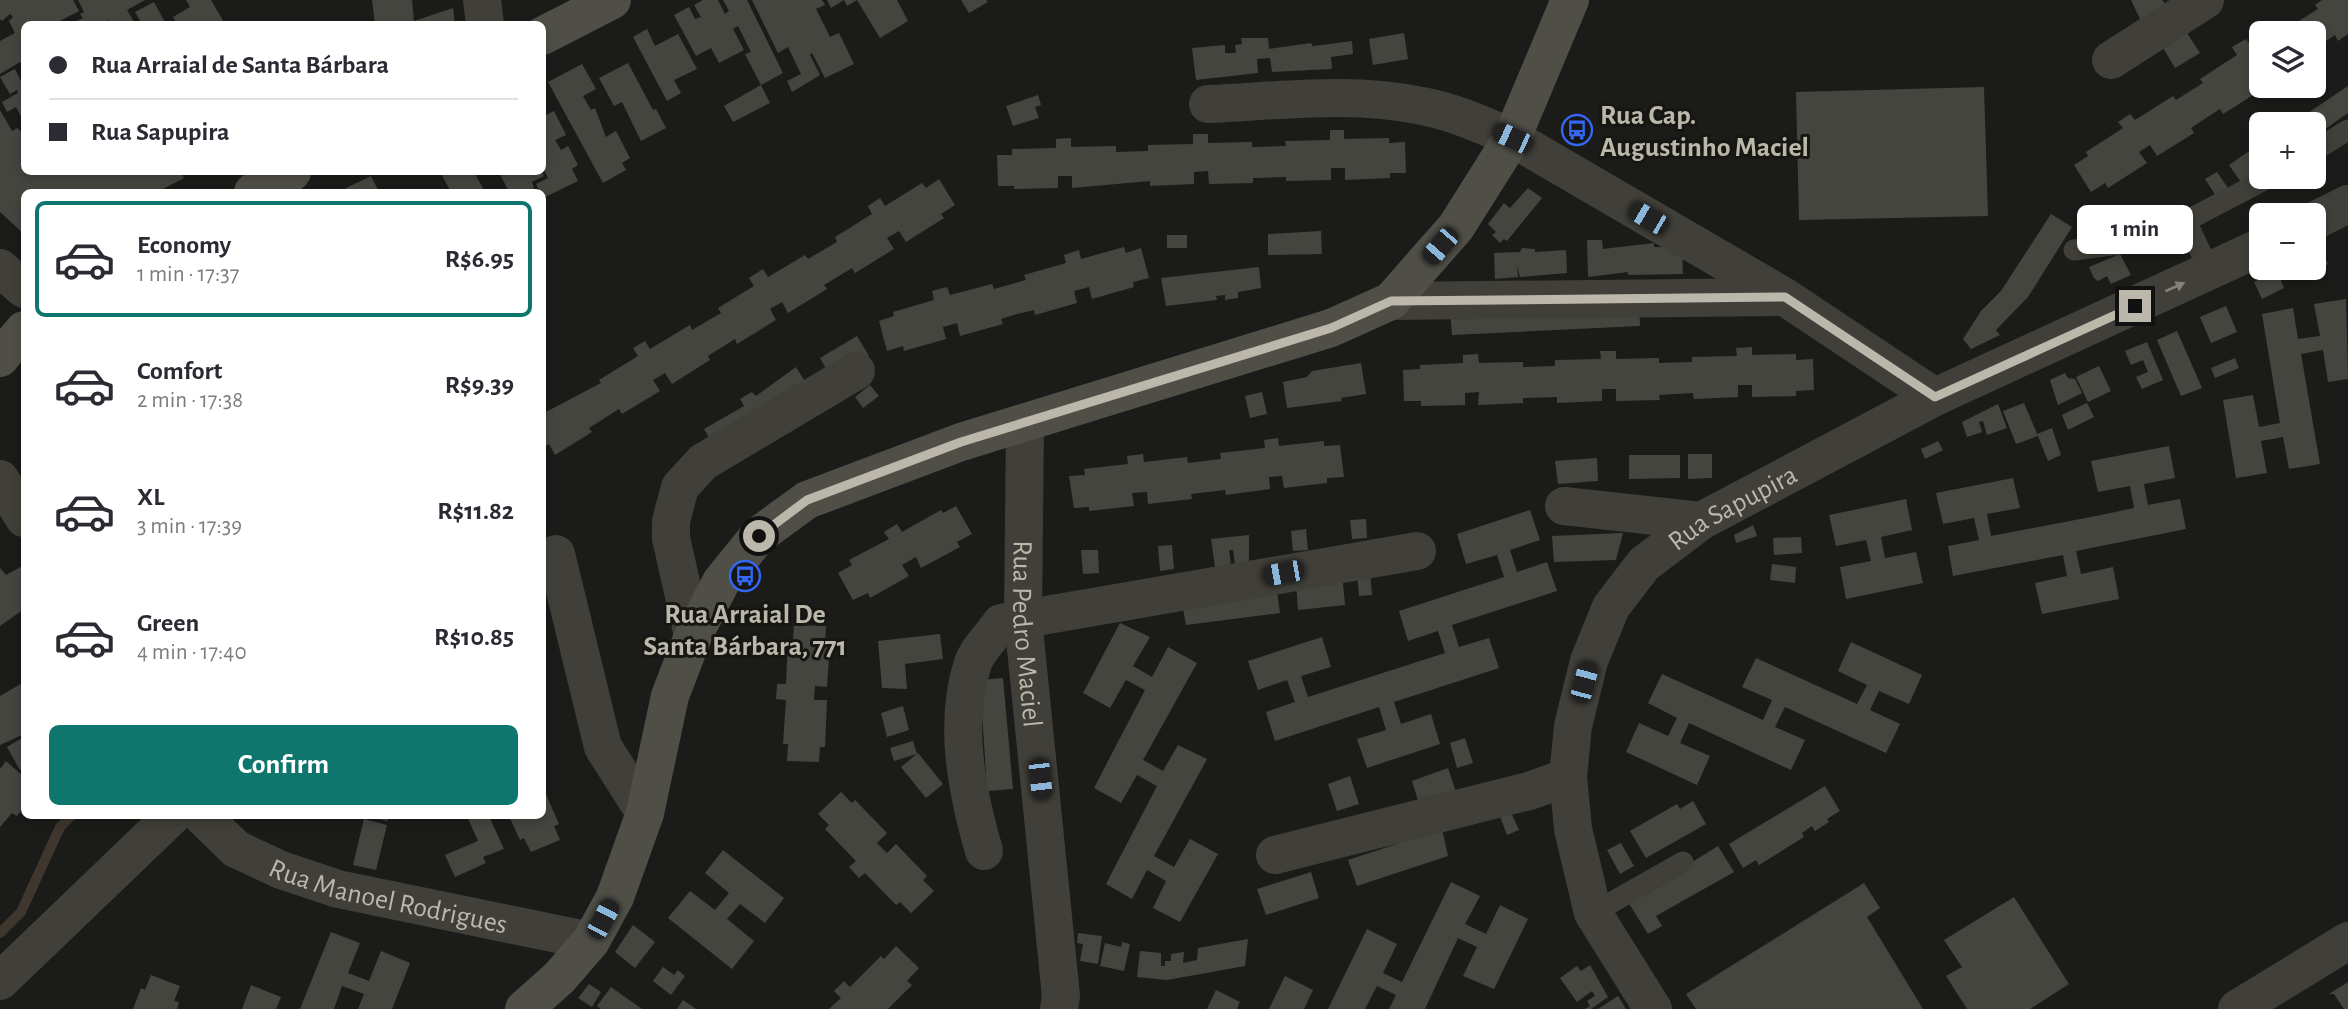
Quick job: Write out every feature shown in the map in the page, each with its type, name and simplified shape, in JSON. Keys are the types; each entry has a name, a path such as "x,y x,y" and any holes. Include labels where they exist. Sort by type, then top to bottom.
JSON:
{"street":[{"path":"482,0 485,21"},
{"path":"546,34 612,0"},
{"path":"1391,301 1456,227 1512,138 1570,0"},
{"path":"2111,60 2205,0"},
{"path":"1209,104 1350,99 1420,105 1472,120 1512,138 1785,297 1935,397"},
{"path":"259,189 286,175"},
{"path":"2326,215 2348,204"},
{"name":"Rua Sapupira","path":"1653,1009 1593,913 1573,829 1568,777 1573,726 1590,661 1611,607 1644,564 1701,521 1935,397 2249,253"},
{"path":"0,268 21,286"},
{"path":"524,1009 559,978 592,941 615,897 645,813 670,696 693,636 721,582 759,536 807,500 961,442 1331,328 1391,301 1785,297"},
{"path":"0,359 21,334"},
{"path":"693,636 671,538 674,503 680,487 703,462 856,371"},
{"name":"Rua Pedro Maciel","path":"1025,424 1023,619 1060,986 1059,1009"},
{"path":"0,479 21,513"},
{"path":"1563,506 1701,521"},
{"path":"984,851 966,764 964,709 974,661 1001,623 1417,551"},
{"path":"556,554 603,747 645,813"},
{"path":"1275,855 1529,791 1568,777"},
{"path":"0,981 170,819"},
{"name":"Rua Manoel Rodrigues","path":"205,819 236,849 281,870 338,889 592,941"},
{"path":"2237,1009 2348,941"}],"lane":[{"path":"2326,144 2348,130"},
{"path":"2074,250 2127,243 2187,223 2249,189"},
{"path":"2187,223 2210,271"},
{"path":"1593,913 1683,862"}],"building":[{"path":"0,0 73,0 79,11 60,21 21,21 21,63 0,74 0,41 15,33 9,21 13,17 10,14 2,21"},
{"path":"78,0 145,0 127,10 133,21 76,21 83,18 80,14 84,12"},
{"path":"186,0 211,0 223,21 175,21 173,17 190,7"},
{"path":"372,0 412,0 414,21 375,21"},
{"path":"703,0 718,0 725,14 729,11 723,0 747,0 783,73 761,85 745,54 751,52 738,26 733,29 744,50 719,63 711,48 696,56 674,15 689,7 695,19 701,17 694,5"},
{"path":"752,0 822,0 825,5 816,9 830,37 839,33 854,64 825,78 812,53 810,55 820,75 792,92 787,81 801,74 788,47 778,53"},
{"path":"827,0 844,0 831,8"},
{"path":"844,0 857,0 847,6"},
{"path":"857,0 897,0 908,21 880,38"},
{"path":"961,0 986,0 988,2 969,13"},
{"path":"2131,0 2162,0 2167,7 2141,21"},
{"path":"2322,0 2348,0 2348,34 2338,41 2335,35 2326,41 2326,21 2299,21 2318,9 2315,5"},
{"path":"154,2 164,21 140,21 135,12"},
{"path":"453,8 455,21 414,21"},
{"path":"647,29 655,46 678,34 697,69 674,80 681,93 667,101 633,37"},
{"path":"1404,33 1408,59 1373,65 1369,39"},
{"path":"2187,33 2200,53 2175,68 2163,48"},
{"path":"1241,38 1268,38 1269,49 1311,43 1314,48 1352,41 1353,54 1331,57 1332,69 1272,72 1270,58 1257,59 1258,73 1196,80 1192,48 1225,45 1225,53 1236,53 1235,45 1242,44"},
{"path":"2246,39 2249,43 2249,98 2223,114 2220,109 2191,128 2194,133 2157,156 2150,145 2139,152 2147,163 2108,188 2105,183 2091,192 2074,165 2088,156 2086,152 2123,128 2118,122 2130,114 2135,120 2173,96 2176,100 2203,83 2200,79 2237,55 2232,47"},
{"path":"628,63 653,110 656,109 666,128 641,141 622,102 614,106 599,78"},
{"path":"582,64 596,89 583,96 591,110 595,108 606,137 616,131 630,158 622,163 626,170 603,183 548,82"},
{"path":"15,69 21,81 21,116 16,107 7,112 2,102 18,93 17,90 10,94 0,77"},
{"path":"761,85 770,103 733,122 724,106"},
{"path":"2348,86 2348,113 2326,128 2326,112 2309,112"},
{"path":"1984,87 1988,216 1799,220 1796,92"},
{"path":"1038,95 1041,105 1035,107 1039,118 1013,126 1006,106"},
{"path":"0,110 12,131 17,128 21,131 21,175 182,175 184,178 163,189 21,189 21,231 0,212"},
{"path":"554,111 566,135 555,140 561,150 568,146 578,165 572,169 578,181 546,197 546,189 538,189 536,184 548,178 546,115"},
{"path":"1330,130 1344,130 1344,139 1389,138 1389,143 1405,142 1406,173 1390,173 1390,178 1345,180 1345,168 1331,168 1331,180 1286,181 1286,177 1253,178 1253,183 1209,184 1208,171 1194,172 1194,184 1150,186 1150,181 1072,188 1072,176 1058,176 1058,188 1014,189 1014,186 998,186 997,155 1012,155 1012,149 1056,148 1056,139 1071,138 1071,147 1116,146 1116,152 1148,151 1148,145 1193,144 1193,134 1208,134 1208,143 1252,142 1252,147 1286,146 1285,141 1330,140"},
{"path":"2249,151 2249,181 2243,185 2229,165"},
{"path":"2217,172 2230,191 2218,199 2205,179"},
{"path":"442,175 476,175 483,189 449,189"},
{"path":"500,175 544,176 532,182 534,189 508,189"},
{"path":"371,176 378,189 347,189"},
{"path":"939,179 955,205 941,214 944,218 906,242 899,231 887,238 894,249 855,273 852,268 824,285 827,289 788,313 782,302 770,309 776,320 737,344 735,339 708,356 710,360 672,384 665,373 653,380 660,391 622,414 619,409 589,428 592,432 555,455 549,444 546,446 546,412 601,383 599,380 638,356 633,348 645,341 650,349 690,325 692,330 721,313 718,308 754,286 749,278 763,269 768,277 805,255 808,259 837,242 835,237 872,214 868,206 880,198 885,206 922,183 926,188"},
{"path":"1528,188 1542,198 1507,241 1504,239 1500,243 1492,235 1496,232 1488,224 1504,203 1510,208"},
{"path":"2136,213 2144,227 2124,238 2117,225"},
{"path":"2051,214 2072,227 2028,297 1996,330 2000,335 1971,349 1963,339 1981,311 2001,291"},
{"path":"1321,231 1322,254 1268,255 1268,234"},
{"path":"1167,235 1187,235 1187,248 1167,248"},
{"path":"1587,240 1602,240 1603,249 1654,243 1654,247 1682,247 1683,274 1628,275 1628,272 1588,277"},
{"path":"1124,247 1126,253 1141,248 1149,278 1133,282 1134,287 1092,299 1089,287 1074,291 1077,303 1035,315 1034,310 1017,314 1001,319 1003,324 960,336 957,323 943,327 946,339 904,351 903,346 887,351 879,321 894,316 893,312 934,300 932,291 947,287 950,295 992,284 994,289 1026,280 1024,275 1066,263 1064,255 1079,250 1081,259"},
{"path":"1522,248 1535,249 1535,252 1566,250 1567,273 1520,277 1517,266 1518,277 1495,279 1494,253 1520,252"},
{"path":"2120,254 2131,275 2111,284 2107,276 2098,281 2094,278 2089,267"},
{"path":"1259,267 1261,288 1238,292 1238,298 1225,300 1225,295 1216,296 1217,300 1166,306 1161,278"},
{"path":"2281,280 2284,288 2262,299 2254,282"},
{"path":"2346,299 2348,379 2328,382 2323,350 2301,354 2320,464 2289,469 2283,437 2261,441 2267,473 2236,478 2223,400 2253,395 2259,427 2280,423 2262,314 2293,308 2298,339 2320,336 2314,304"},
{"path":"1639,302 1640,326 1452,335 1450,311"},
{"path":"2226,306 2237,332 2211,343 2200,317"},
{"path":"2177,331 2202,388 2181,396 2157,340"},
{"path":"857,336 869,356 832,379 820,358"},
{"path":"2147,342 2163,380 2142,389 2136,377 2148,372 2143,360 2131,365 2125,351"},
{"path":"1752,347 1752,355 1796,354 1796,360 1813,359 1814,390 1796,391 1796,396 1752,397 1752,385 1738,385 1738,397 1694,399 1693,393 1659,395 1660,400 1616,401 1616,389 1602,389 1602,401 1557,403 1557,397 1523,398 1523,403 1478,405 1479,392 1465,393 1465,405 1421,406 1421,401 1404,401 1403,370 1420,369 1420,365 1463,363 1463,355 1478,354 1479,363 1523,362 1523,367 1555,366 1555,360 1601,359 1600,351 1616,351 1616,359 1659,358 1659,363 1692,362 1692,357 1737,356 1736,348"},
{"path":"2235,358 2239,368 2215,378 2211,368"},
{"path":"1361,363 1366,394 1341,398 1342,401 1287,408 1283,382 1307,377 1312,371"},
{"path":"2099,366 2111,391 2088,402 2076,377"},
{"path":"796,367 811,391 715,448 704,429 744,406 740,399 752,392 756,396"},
{"path":"2065,373 2068,378 2075,379 2082,393 2058,405 2050,380"},
{"path":"870,385 879,396 863,408 855,397"},
{"path":"1262,392 1267,414 1250,418 1245,396"},
{"path":"2024,403 2038,436 2016,444 2003,411"},
{"path":"2087,403 2094,417 2068,430 2062,415"},
{"path":"1998,404 2007,428 1987,435 1983,421 1979,422 1982,432 1967,437 1962,422"},
{"path":"2052,428 2061,455 2048,461 2037,434"},
{"path":"1278,438 1279,446 1324,441 1324,446 1340,445 1344,477 1327,478 1327,483 1284,488 1282,476 1269,477 1270,489 1226,495 1225,490 1191,494 1192,499 1148,504 1147,492 1132,493 1134,506 1089,511 1089,507 1074,508 1069,476 1085,475 1084,469 1128,464 1127,456 1143,454 1144,462 1187,457 1188,463 1221,459 1220,453 1265,448 1264,440"},
{"path":"1938,441 1943,450 1925,459 1921,449"},
{"path":"2169,446 2175,478 2144,484 2148,505 2180,499 2186,529 2076,551 2081,574 2113,567 2119,599 2042,614 2035,583 2067,576 2063,555 1953,576 1948,546 1979,540 1974,518 1943,524 1936,493 2013,478 2020,508 1987,514 1991,536 2101,515 2134,508 2130,486 2098,492 2091,461"},
{"path":"1688,454 1712,454 1712,478 1688,479"},
{"path":"1629,455 1680,455 1680,478 1629,479"},
{"path":"1597,458 1598,481 1558,484 1555,461"},
{"path":"1906,499 1912,530 1881,537 1885,558 1916,552 1923,583 1846,599 1840,567 1871,561 1866,540 1836,546 1829,515"},
{"path":"956,506 972,534 957,542 960,547 921,568 916,557 902,565 909,576 870,598 868,593 853,600 838,573 852,565 849,560 889,539 884,532 897,524 902,532 941,510 943,513"},
{"path":"1530,510 1540,540 1510,550 1517,572 1547,562 1557,591 1452,625 1459,647 1489,638 1499,668 1394,702 1401,724 1431,714 1440,744 1367,768 1357,739 1386,730 1379,707 1275,741 1266,712 1295,702 1287,680 1258,690 1248,661 1322,637 1331,667 1301,676 1308,697 1445,653 1438,631 1408,641 1399,611 1504,577 1497,555 1466,564 1457,534"},
{"path":"1366,519 1367,538 1352,539 1350,520"},
{"path":"1753,525 1757,536 1736,543 1734,535"},
{"path":"1306,529 1308,550 1293,551 1291,531"},
{"path":"1623,533 1616,560 1554,562 1552,536"},
{"path":"1249,535 1249,564 1235,565 1233,550 1229,550 1231,566 1215,567 1211,539"},
{"path":"1801,537 1802,553 1774,555 1773,538"},
{"path":"1172,545 1174,569 1160,571 1158,546"},
{"path":"1081,550 1098,550 1099,573 1083,574"},
{"path":"1772,564 1796,567 1795,583 1770,580"},
{"path":"21,567 21,611 0,626 0,568 6,575"},
{"path":"1370,570 1372,595 1359,596 1357,572"},
{"path":"1342,573 1345,605 1298,610 1296,582"},
{"path":"1276,586 1280,613 1186,625 1181,598"},
{"path":"1120,623 1150,637 1133,666 1152,677 1168,647 1197,663 1143,760 1163,771 1178,745 1207,759 1154,856 1174,867 1190,839 1218,854 1180,922 1153,908 1166,881 1147,870 1132,899 1106,884 1157,786 1137,775 1121,803 1094,788 1145,690 1126,680 1110,708 1083,693"},
{"path":"794,625 826,626 825,642 830,642 827,687 815,686 814,700 827,700 825,747 820,747 819,762 787,761 788,744 783,744 786,700 776,699 777,684 786,684 788,640 793,640"},
{"path":"940,634 943,659 905,664 907,689 882,688 878,641"},
{"path":"1851,642 1922,675 1909,704 1879,691 1870,710 1900,724 1886,753 1785,707 1775,727 1805,740 1791,770 1689,723 1680,743 1710,756 1697,785 1626,752 1639,723 1668,736 1677,718 1648,703 1662,674 1763,720 1772,700 1742,687 1756,658 1857,704 1867,685 1838,671"},
{"path":"1003,678 1013,789 987,791 980,680"},
{"path":"21,684 21,735 0,745 0,696"},
{"path":"903,706 909,730 887,737 881,713"},
{"path":"1465,738 1473,763 1457,768 1450,743"},
{"path":"21,739 20,770 7,747"},
{"path":"913,741 917,754 894,761 890,748"},
{"path":"918,753 943,784 926,798 901,767"},
{"path":"6,761 21,774 21,810 17,816 12,813 0,827 0,769"},
{"path":"1448,768 1457,795 1420,807 1412,781"},
{"path":"1350,776 1359,804 1337,811 1328,784"},
{"path":"1825,786 1840,811 1827,819 1829,822 1815,831 1812,826 1802,833 1804,837 1759,865 1756,860 1743,868 1729,844"},
{"path":"841,792 852,803 855,800 887,833 877,843 887,853 896,844 927,876 923,880 934,891 911,913 900,902 896,905 865,873 859,878 849,867 856,861 825,829 829,825 818,814"},
{"path":"546,794 559,824 554,826 560,840 531,852 524,838 520,840 510,819 546,819"},
{"path":"1693,801 1706,824 1646,858 1630,831 1677,804 1680,809"},
{"path":"1510,810 1519,830 1507,835 1499,814"},
{"path":"364,819 387,825 376,870 353,865"},
{"path":"468,819 490,819 504,849 483,857 486,863 455,877 445,855 478,841"},
{"path":"1442,829 1448,856 1357,886 1348,860"},
{"path":"1621,843 1634,866 1620,874 1607,850"},
{"path":"1718,846 1734,872 1656,916 1662,926 1648,934 1628,902"},
{"path":"723,850 784,898 765,923 740,904 727,919 754,941 732,969 668,918 690,891 715,910 729,893 705,873"},
{"path":"1311,872 1319,898 1266,915 1257,889"},
{"path":"1451,882 1480,896 1465,924 1486,934 1500,905 1528,919 1494,989 1463,976 1477,947 1458,938 1425,1009 1389,1009 1396,995 1377,986 1365,1009 1328,1009 1367,929 1397,944 1383,973 1402,982"},
{"path":"1864,883 1880,908 1867,917 1923,1009 1696,1009 1686,994"},
{"path":"2014,897 2069,984 2030,1009 1967,1009 1946,976 1962,967 1944,940"},
{"path":"633,925 655,942 635,968 615,952"},
{"path":"331,932 360,943 348,973 369,981 381,951 410,963 392,1009 358,1009 364,994 342,986 334,1009 300,1009"},
{"path":"1078,933 1102,936 1098,964 1080,961 1083,944 1077,943"},
{"path":"1248,939 1245,966 1167,980 1137,977 1140,951 1161,953 1161,966 1165,966 1165,961 1171,961 1171,954 1184,952 1183,963 1197,960 1198,948"},
{"path":"1122,942 1130,944 1124,971 1100,966 1105,943 1121,947"},
{"path":"896,946 919,968 907,981 912,985 888,1009 829,1009 841,998 834,991 844,981 850,987 881,956 884,959"},
{"path":"1590,965 1608,997 1591,1009 1585,1009 1590,1006 1587,1001 1595,996 1592,991 1577,1002 1560,978 1577,966 1581,971"},
{"path":"663,967 674,975 678,970 685,976 671,995 653,981"},
{"path":"151,975 180,986 174,1001 179,1002 177,1009 133,1009 141,988 145,990"},
{"path":"1285,976 1313,990 1304,1009 1269,1009"},
{"path":"2348,982 2348,1009 2344,1009 2334,994 2329,994"},
{"path":"589,984 601,992 592,1007 578,998"},
{"path":"251,985 281,997 276,1009 242,1009"},
{"path":"611,987 642,1009 601,1009 597,1006"},
{"path":"1216,990 1240,1002 1237,1009 1207,1009"},
{"path":"1618,996 1626,1009 1598,1009"},
{"path":"683,1000 696,1009 677,1009"}],"waterway":[{"path":"0,933 21,912 60,827 68,819"}],"place":[{"name":"Rua Cap. Augustinho Maciel","path":"1577,130"},
{"name":"Rua Arraial De Santa Bárbara, 771","path":"745,576"}],"route":[{"path":"759,536 807,500 961,442 1331,328 1391,301 1785,297 1935,397 2135,306"}]}
